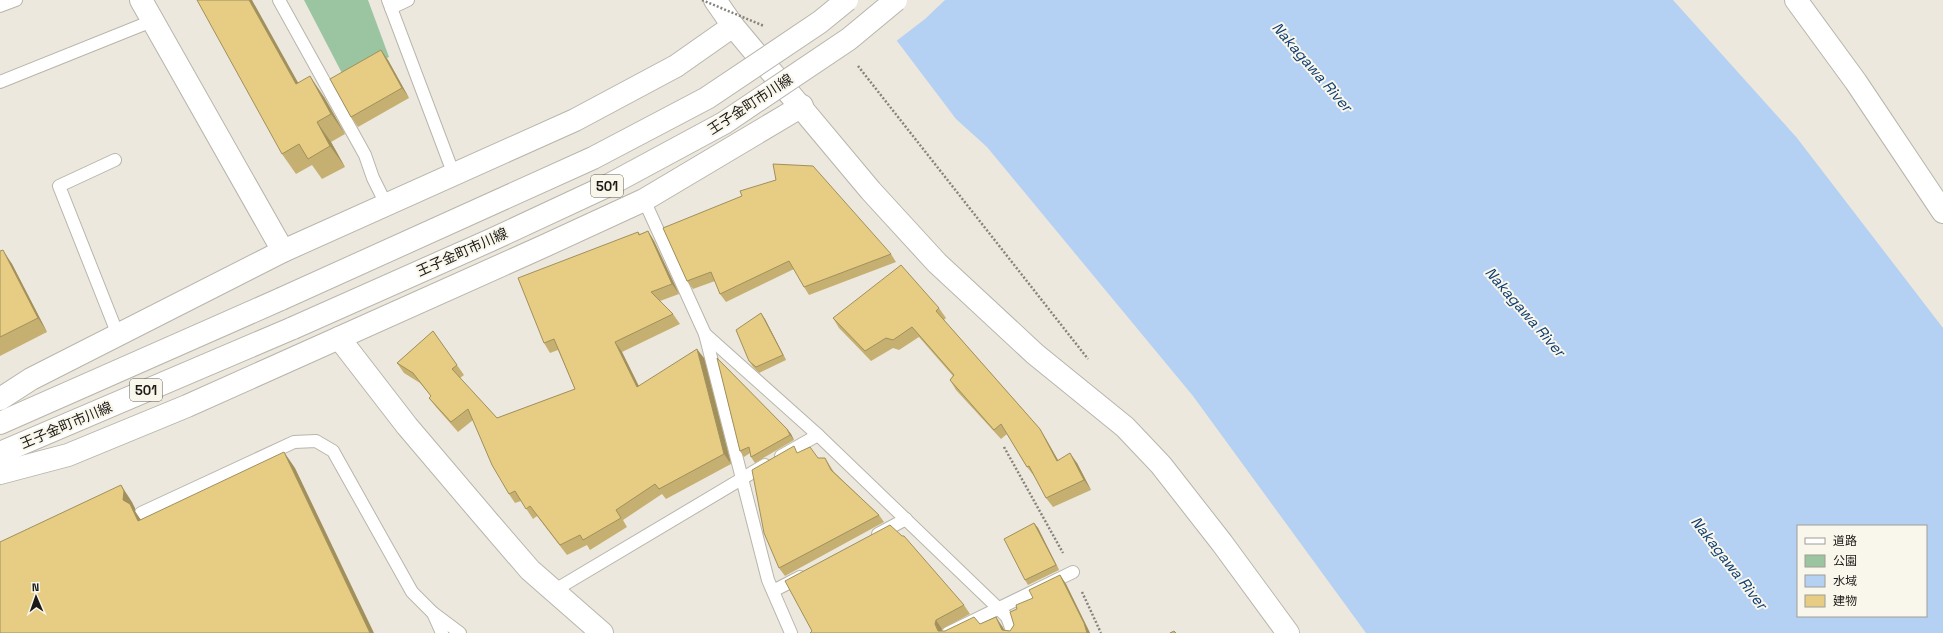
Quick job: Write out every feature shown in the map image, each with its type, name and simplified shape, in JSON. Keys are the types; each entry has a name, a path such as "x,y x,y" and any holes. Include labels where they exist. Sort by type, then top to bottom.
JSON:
{"street":[{"path":"141,0 283,251"},
{"path":"715,0 733,26 802,106 871,191 937,263 1035,354 1125,426 1161,465 1222,543 1288,633"},
{"name":"王子金町市川線","path":"0,422 281,299 593,158 701,102 820,22 847,0"},
{"name":"王子金町市川線","path":"0,453 293,328 491,240 609,185 717,126 849,39 896,0"},
{"path":"1796,0 1856,82 1943,212"},
{"path":"0,398 31,379 283,251 575,120 669,70 733,26"},
{"path":"0,473 68,455 187,406 542,248 644,200 802,106"},
{"path":"339,338 407,426 530,570 555,590 602,633"}],"lane":[{"path":"0,6 16,0"},
{"path":"279,0 365,156 373,178 386,204"},
{"path":"408,0 389,4 454,175"},
{"path":"0,82 152,21"},
{"path":"114,160 59,186 118,335"},
{"path":"644,200 705,334 768,580 791,633"},
{"path":"705,334 818,435 998,608 1007,617 1013,633"},
{"path":"555,590 818,435"},
{"path":"141,513 294,442 316,441 333,450 412,592 432,612 460,633"},
{"path":"871,538 906,519"},
{"path":"773,592 808,572"},
{"path":"948,633 1073,572"},
{"path":"432,612 442,633"}],"path":[{"path":"702,0 768,27"},
{"path":"855,64 1092,364"},
{"path":"1004,447 1073,572 1101,633"}],"green space":[{"path":"304,0 368,0 389,57 345,79"}],"water":[{"name":"Nakagawa River","path":"866,0 1673,0 1797,138 1943,328 1943,633 1366,633 1193,396 987,147 956,119"}],"pier":[{"path":"864,0 945,0 925,19 895,42"}],"building":[{"path":"197,0 249,0 296,84 310,76 331,114 317,122 330,146 308,159 299,144 282,154"},
{"path":"381,50 402,88 351,117 330,79"},
{"path":"773,164 813,166 891,254 804,287 789,261 720,294 711,272 687,281 663,228 742,196 740,191 776,180"},
{"path":"648,231 672,284 651,292 673,314 615,342 637,387 697,349 724,454 659,489 655,484 616,510 621,518 583,540 580,535 560,545 530,506 526,509 515,491 509,494 492,465 468,409 451,422 429,398 431,396 413,373 397,363 433,331 457,365 452,369 497,418 575,389 554,339 544,343 518,278 638,232 639,235"},
{"path":"3,250 38,318 0,337 0,251"},
{"path":"901,265 939,308 936,311 1040,429 1057,461 1070,453 1084,480 1046,498 1029,466 1027,467 1001,424 994,430 950,380 954,375 912,327 893,340 886,338 865,351 833,318"},
{"path":"761,313 783,355 756,367 749,361 736,330"},
{"path":"717,358 787,429 790,435 751,457 749,447 740,451"},
{"path":"794,446 797,453 810,447 818,458 825,458 831,470 879,515 779,568 764,533 752,470"},
{"path":"284,452 370,633 0,633 0,542 121,485 124,491 123,500 130,504 138,521"},
{"path":"1034,523 1056,565 1025,580 1004,539"},
{"path":"890,525 902,536 904,536 964,605 936,620 935,624 938,631 945,631 974,617 980,624 996,617 1002,630 1010,631 1014,625 1010,612 1017,609 1016,605 1033,598 1029,590 1060,575 1084,623 1087,633 810,633 812,631 785,581"}]}
